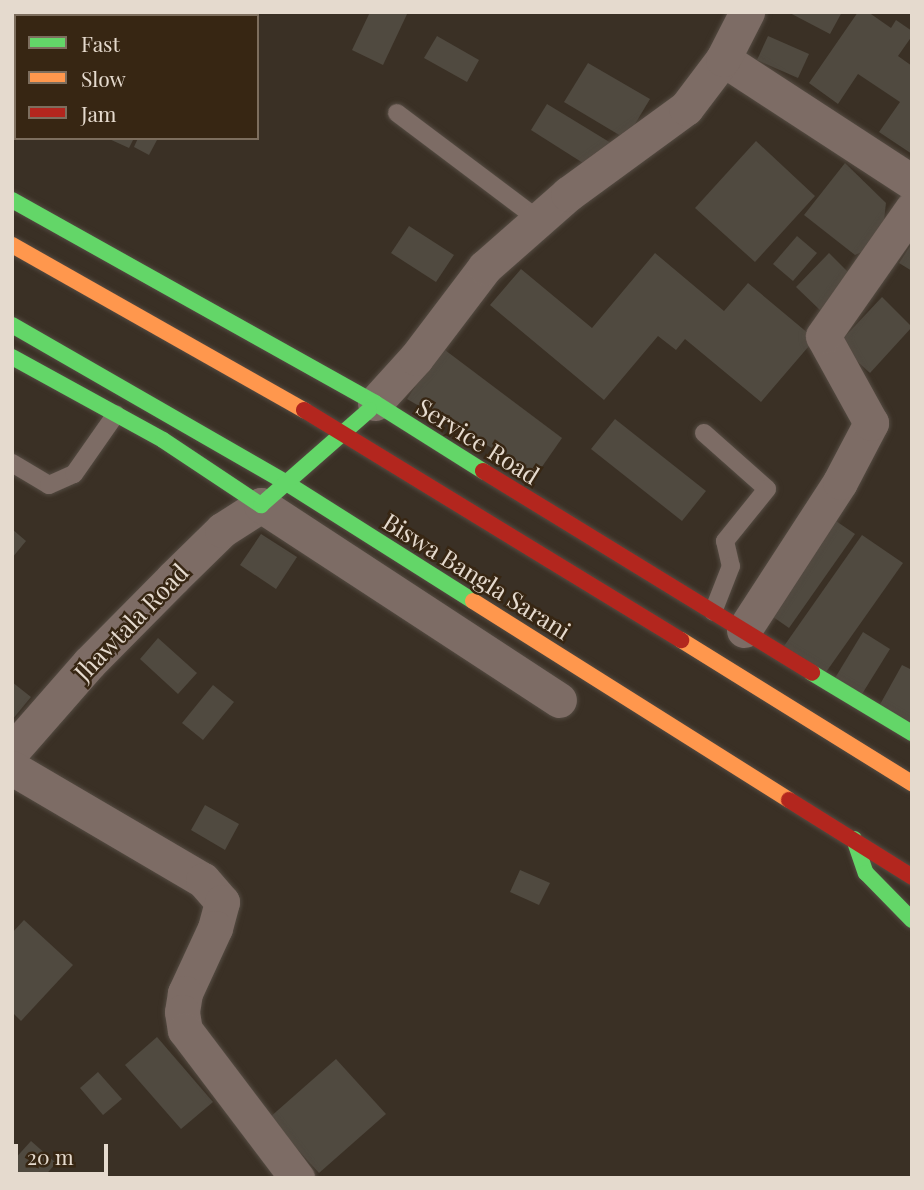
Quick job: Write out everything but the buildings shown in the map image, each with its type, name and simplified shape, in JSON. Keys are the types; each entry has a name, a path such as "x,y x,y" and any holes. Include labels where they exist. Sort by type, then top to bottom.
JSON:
{"main road":[{"name":"Service Road","path":"12,200 375,403 912,733"},
{"path":"12,245 345,433 912,783"},
{"name":"Biswa Bangla Sarani","path":"12,324 288,484 912,877"},
{"path":"12,357 163,440 261,505 345,433 375,403"},
{"path":"854,839 866,873 912,920"}],"street":[{"path":"375,403 416,358 485,267 568,194 686,108 723,59 747,12"},
{"path":"723,59 912,182"},
{"path":"744,630 840,482 871,423 823,336 912,209"},
{"path":"261,505 559,700"},
{"name":"Jhawtala Road","path":"12,751 89,663 173,578 222,530 261,505"},
{"path":"12,768 203,880 222,902 215,928 185,993 182,1012 185,1030 297,1178"}],"lane":[{"path":"397,113 539,220"},
{"path":"12,463 48,485 74,474 116,414"},
{"path":"704,433 768,489 725,541 731,566 713,611"}],"traffic: fast":[{"path":"12,200 375,403 483,471"},
{"path":"12,325 288,484 473,601"},
{"path":"12,357 163,440 261,505 369,410"},
{"path":"812,673 912,733"},
{"path":"854,839 866,873 912,920"}],"traffic: slow":[{"path":"12,245 304,410"},
{"path":"473,601 789,800"},
{"path":"681,640 912,783"}],"traffic: jam":[{"path":"304,410 681,640"},
{"path":"483,471 812,673"},
{"path":"789,800 912,877"}]}
